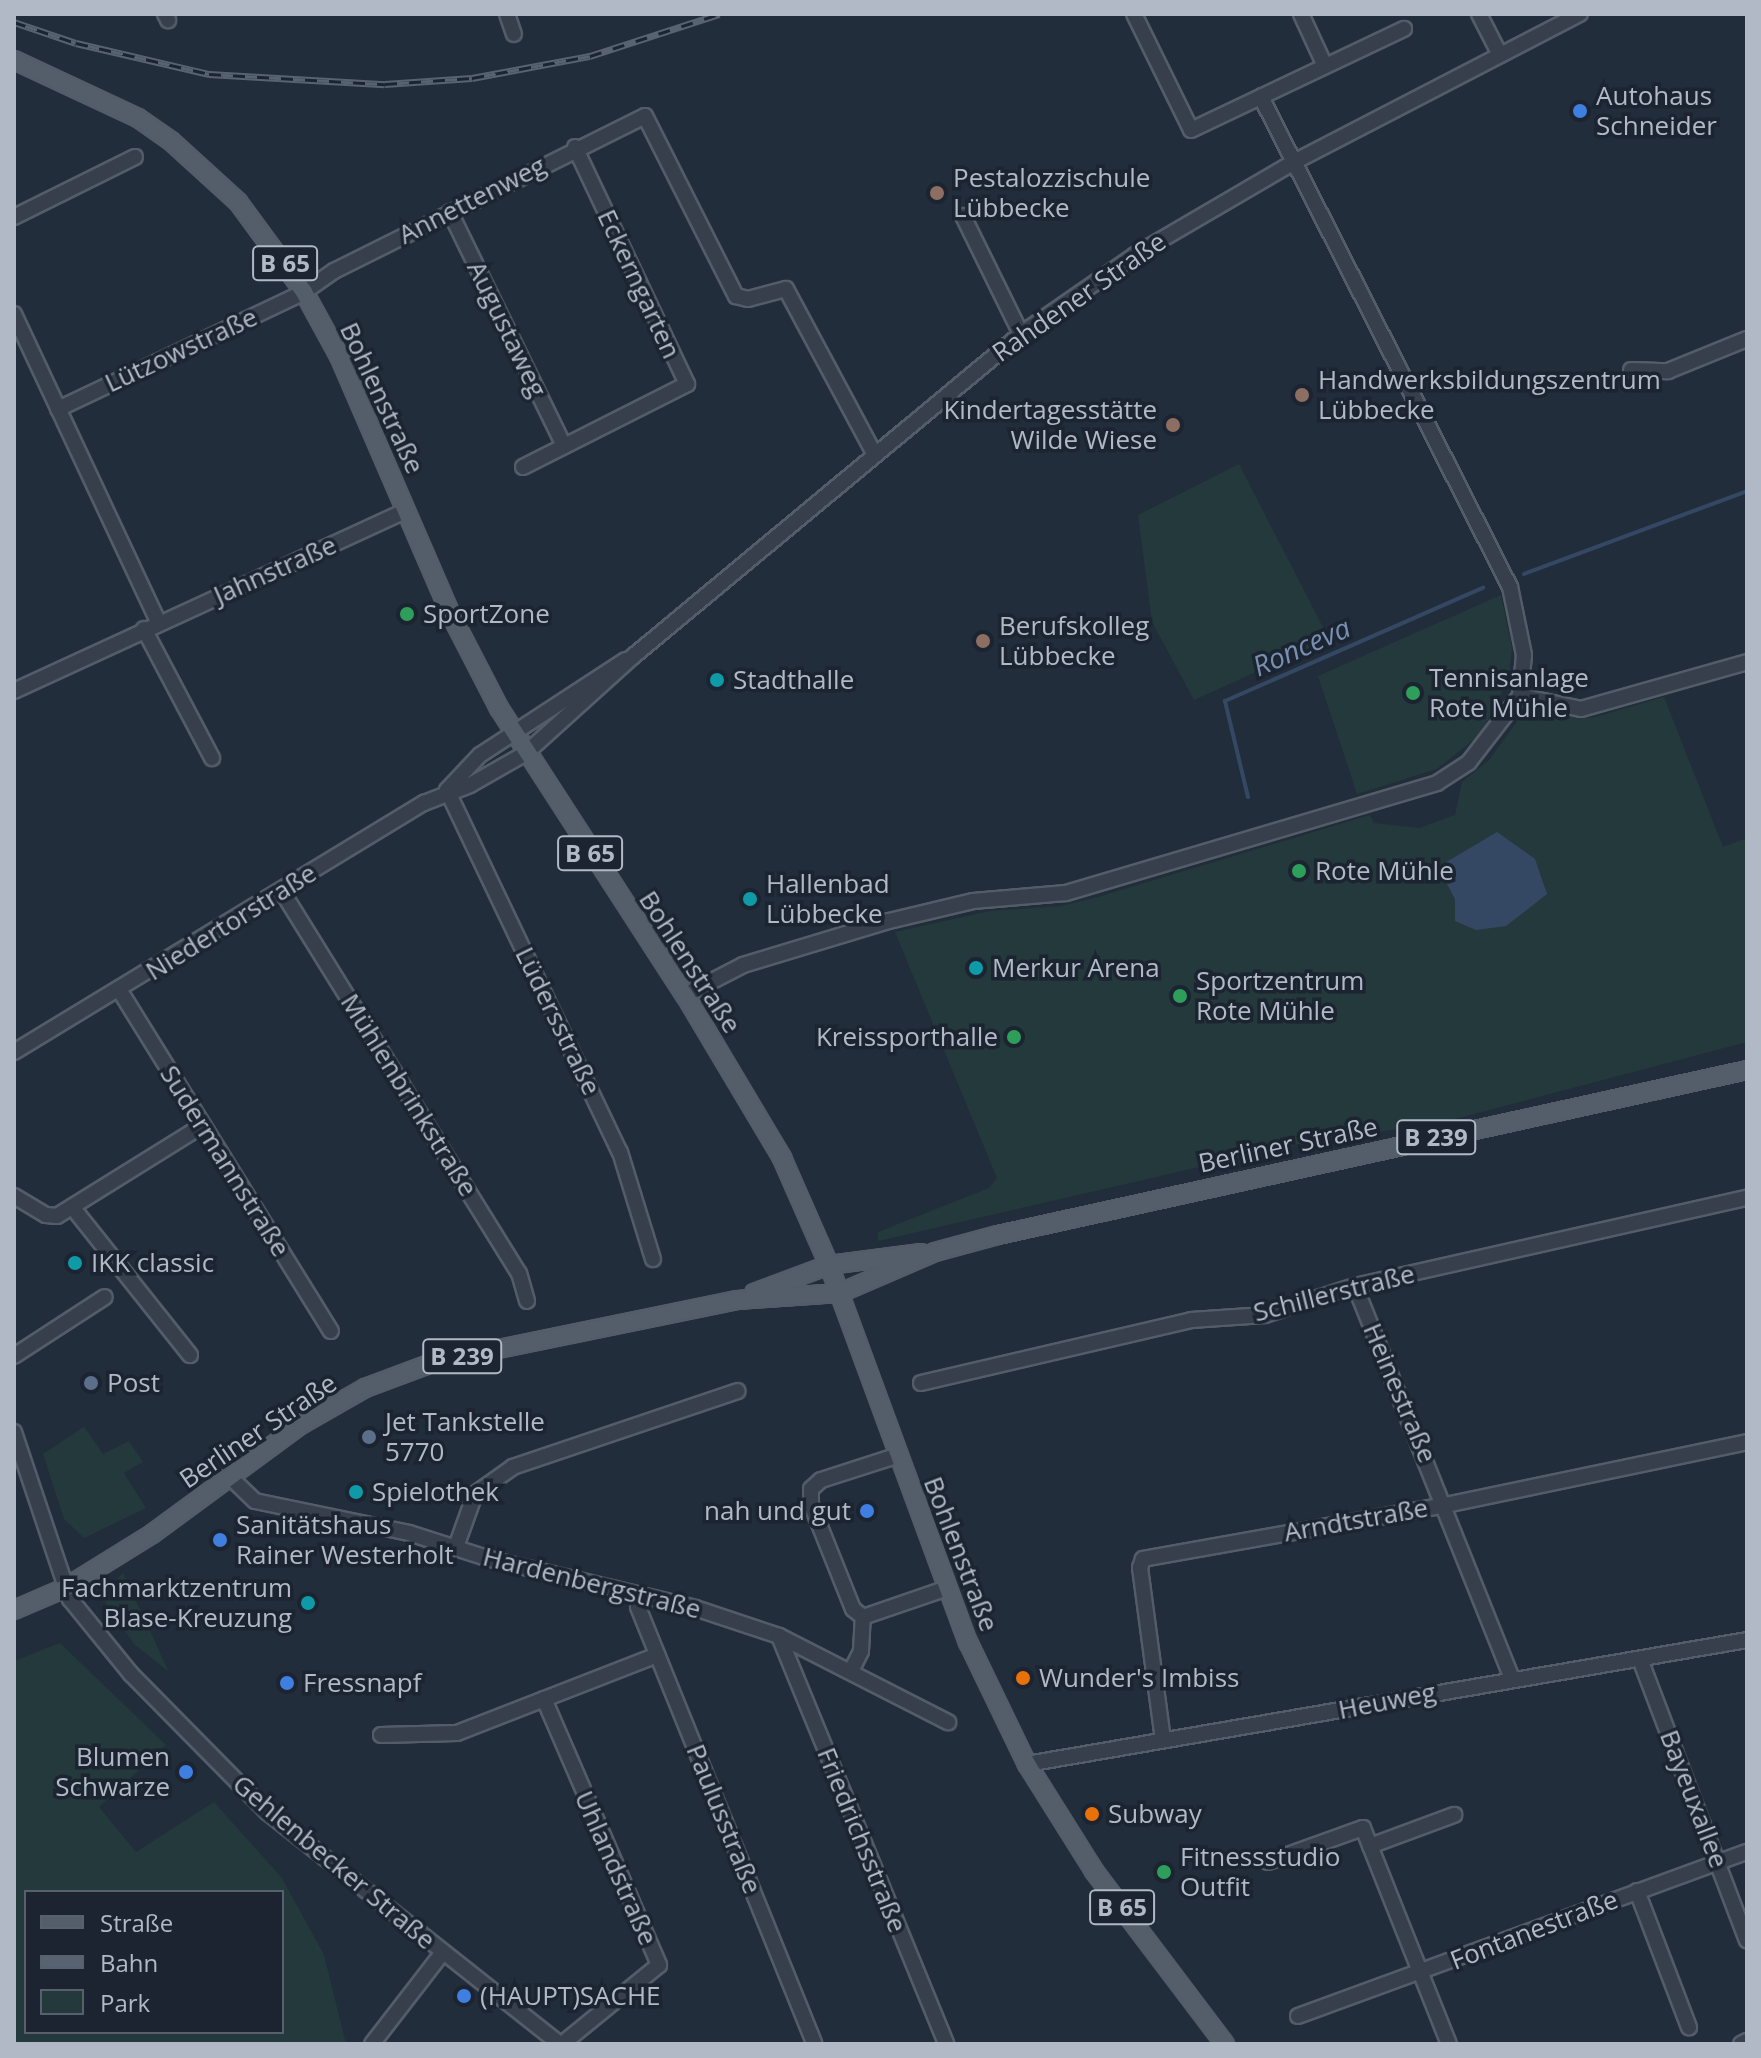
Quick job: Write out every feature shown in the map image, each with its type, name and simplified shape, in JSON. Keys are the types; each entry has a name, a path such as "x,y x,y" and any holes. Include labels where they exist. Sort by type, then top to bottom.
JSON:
{"main road":[{"name":"Bohlenstraße","path":"14,60 138,118 171,141 238,202 304,292 339,356 452,617 499,708 538,774 685,995 765,1125 829,1265 947,1588 1027,1764"},
{"name":"Berliner Straße","path":"737,1300 829,1265 935,1252 1126,1205 1747,1070"},
{"name":"Berliner Straße","path":"14,1610 65,1588 160,1529 302,1424 402,1373 737,1300 840,1293 935,1252"},
{"name":"B 65","path":"1027,1764 1094,1871 1225,2044"}],"street":[{"path":"507,14 514,34"},
{"path":"1134,14 1191,130 1404,29"},
{"path":"1301,14 1325,66"},
{"path":"1479,14 1500,55"},
{"name":"Rahdener Straße","path":"526,753 631,658 1021,334 1155,242 1294,162 1580,14"},
{"path":"685,995 743,965 889,921 973,901 1066,893 1437,783 1469,762 1520,696 1524,655 1510,587 1261,97"},
{"name":"Annettenweg","path":"304,292 575,147 645,116 736,296 748,299 786,289 875,455"},
{"name":"Eckerngarten","path":"523,467 687,384 575,147"},
{"path":"14,217 135,157"},
{"name":"Augustaweg","path":"450,212 564,446"},
{"path":"963,216 1021,334"},
{"name":"Lützowstraße","path":"58,409 304,292"},
{"path":"14,314 158,622"},
{"path":"1631,370 1668,371 1747,339"},
{"name":"Jahnstraße","path":"14,691 158,622 406,511"},
{"path":"144,629 212,758"},
{"name":"Rahdener Straße","path":"514,733 631,658"},
{"path":"1520,696 1581,709 1747,662"},
{"name":"Niedertorstraße","path":"447,790 461,770 514,733"},
{"name":"Niedertorstraße","path":"14,1052 283,893 447,790 470,785 526,753"},
{"name":"Lüdersstraße","path":"447,790 620,1152 653,1259"},
{"name":"Mühlenbrinkstraße","path":"283,893 519,1273 527,1301"},
{"name":"Sudermannstraße","path":"120,991 331,1331"},
{"path":"14,1196 46,1215 73,1208 203,1125"},
{"name":"Schillerstraße","path":"921,1383 1191,1320 1265,1315 1355,1286 1747,1198"},
{"path":"73,1208 190,1355"},
{"name":"Heinestraße","path":"1355,1286 1446,1505 1512,1679"},
{"path":"14,1356 105,1297"},
{"path":"456,1547 475,1494 513,1467 737,1391"},
{"name":"Gehlenbecker Straße","path":"14,1432 65,1588 75,1609 131,1674 250,1795 561,2044"},
{"name":"Arndtstraße","path":"1163,1740 1140,1568 1143,1559 1446,1505 1747,1442"},
{"path":"863,1617 853,1609 811,1504 811,1489 821,1480 899,1455"},
{"name":"Hardenbergstraße","path":"229,1476 255,1501 456,1547 640,1594 779,1636 948,1722"},
{"path":"863,1617 947,1588"},
{"name":"Paulusstraße","path":"640,1594 638,1607 815,2044"},
{"path":"851,1671 861,1651 863,1617"},
{"name":"Friedrichsstraße","path":"779,1636 946,2044"},
{"name":"Heuweg","path":"1027,1764 1747,1640"},
{"path":"381,1735 457,1733 657,1655"},
{"name":"Bayeuxallee","path":"1640,1659 1747,1940"},
{"name":"Uhlandstraße","path":"544,1699 659,1965 561,2044"},
{"path":"1370,1846 1454,1815"},
{"path":"1268,1862 1363,1828 1422,1973 1298,2016"},
{"name":"Fontanestraße","path":"1449,2044 1422,1973 1747,1852"},
{"path":"1637,1891 1689,2027"},
{"path":"372,2044 443,1952"},
{"path":"1741,2044 1747,2041"}],"green space":[{"path":"1239,464 1329,639 1194,700 1152,622 1138,515"},
{"name":"Tennisanlage Rote Mühle","path":"1501,595 1512,648 1509,678 1481,734 1437,769 1357,794 1318,676"},
{"path":"1664,697 1723,847 1747,838 1747,1042 1436,1124 1317,1140 878,1241 878,1232 989,1188 997,1178 895,932 990,911 1061,906 1098,897 1370,815 1374,823 1419,828 1455,815 1462,782 1489,760 1524,712 1592,718"},
{"path":"84,1427 103,1454 129,1441 143,1462 124,1473 146,1508 84,1538 64,1519 43,1454"},
{"path":"123,1573 169,1672 134,1644 105,1602 108,1588"},
{"path":"60,1643 166,1745 99,1807 136,1852 214,1802 282,1878 324,1955 346,2044 14,2044 14,1661"}],"water":[{"path":"1497,832 1535,859 1547,894 1506,926 1476,930 1455,921 1455,899 1438,867"}],"waterway":[{"name":"Ronceva","path":"1524,574 1747,491"},
{"name":"Ronceva","path":"1248,797 1225,701 1483,588"}],"railway":[{"path":"14,22 76,43 209,74 385,84 472,78 590,56 719,14"}],"place":[{"name":"Autohaus Schneider","path":"1580,111"},
{"name":"Pestalozzischule Lübbecke","path":"937,193"},
{"name":"Handwerksbildungszentrum Lübbecke","path":"1302,395"},
{"name":"Kindertagesstätte Wilde Wiese","path":"1173,425"},
{"name":"SportZone","path":"407,614"},
{"name":"Berufskolleg Lübbecke","path":"983,641"},
{"name":"Stadthalle","path":"717,680"},
{"name":"Tennisanlage Rote Mühle","path":"1413,693"},
{"name":"Rote Mühle","path":"1299,871"},
{"name":"Hallenbad Lübbecke","path":"750,899"},
{"name":"Merkur Arena","path":"976,968"},
{"name":"Sportzentrum Rote Mühle","path":"1180,996"},
{"name":"Kreissporthalle","path":"1014,1037"},
{"name":"IKK classic","path":"75,1263"},
{"name":"Post","path":"91,1383"},
{"name":"Jet Tankstelle 5770","path":"369,1437"},
{"name":"Spielothek","path":"356,1492"},
{"name":"nah und gut","path":"867,1511"},
{"name":"Sanitätshaus Rainer Westerholt","path":"220,1540"},
{"name":"Fachmarktzentrum Blase-Kreuzung","path":"308,1603"},
{"name":"Wunder's Imbiss","path":"1023,1678"},
{"name":"Fressnapf","path":"287,1683"},
{"name":"Blumen Schwarze","path":"186,1772"},
{"name":"Subway","path":"1092,1814"},
{"name":"Fitnessstudio Outfit","path":"1164,1872"},
{"name":"(HAUPT)SACHE","path":"464,1996"}]}
